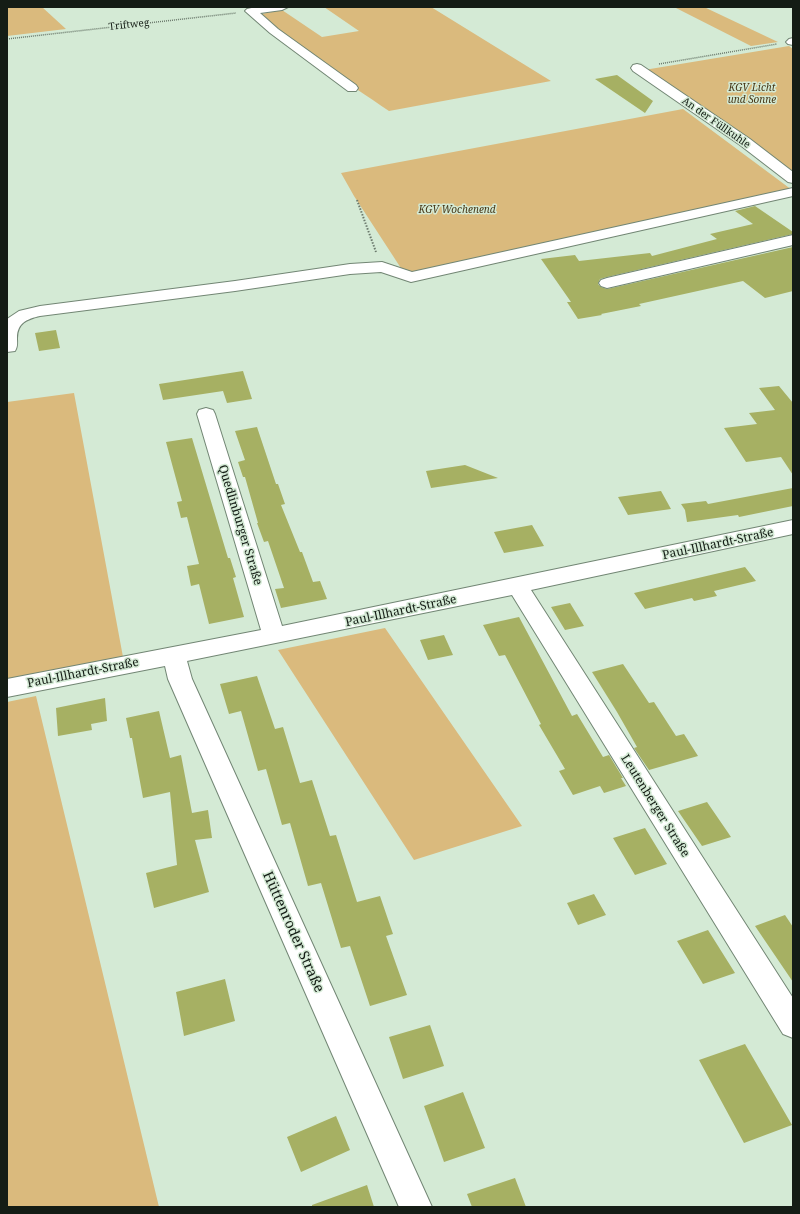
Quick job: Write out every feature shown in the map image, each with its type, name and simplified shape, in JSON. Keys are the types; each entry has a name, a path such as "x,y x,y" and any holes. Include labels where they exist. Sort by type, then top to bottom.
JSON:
{"street":[{"path":"251,11 282,7"},
{"path":"251,11 274,31 352,88"},
{"name":"An der Füllkuhle","path":"637,68 744,142 793,179"},
{"path":"9,347 8,336 10,325 16,317 40,311 235,286 350,269 382,267 411,277 793,192"},
{"path":"607,283 793,240"},
{"name":"Quedlinburger Straße","path":"206,414 274,636"},
{"name":"Paul-Illhardt-Straße","path":"7,688 518,587 793,527"},
{"name":"Leutenberger Straße","path":"518,587 793,1024"},
{"name":"Hüttenroder Straße","path":"174,656 180,679 416,1207"}],"path":[{"name":"Triftweg","path":"7,39 251,11"},
{"path":"637,68 792,42"},
{"path":"357,200 382,267"}],"green space":[{"path":"7,7 42,7 66,29 7,36"},
{"path":"324,7 431,7 551,81 389,111 290,41 261,14 282,10 322,37 359,31"},
{"path":"674,7 704,7 778,42 751,46"},
{"name":"KGV Licht und Sonne","path":"789,46 793,49 793,173 644,70"},
{"name":"KGV Wochenend","path":"683,109 792,190 533,255 408,279 354,196 341,173"},
{"path":"74,393 123,657 7,679 7,402"},
{"path":"385,628 522,826 414,860 278,650"},
{"path":"36,696 159,1207 7,1207 7,702"}],"building":[{"path":"617,75 653,101 645,113 595,79"},
{"path":"755,206 793,232 793,234 607,277 600,279 598,284 607,289 793,247 793,291 765,298 743,281 639,304 641,306 601,314 602,315 578,319 567,302 571,302 541,259 575,255 579,261 650,253 652,256 717,239 710,234 753,224 735,211"},
{"path":"56,330 60,348 39,351 35,333"},
{"path":"243,371 252,399 227,403 223,391 163,400 159,384"},
{"path":"779,386 793,403 793,475 781,457 746,462 724,428 757,424 749,413 775,410 759,388"},
{"path":"257,427 276,484 278,484 285,504 281,505 300,552 302,552 313,582 320,581 327,599 281,608 275,589 284,588 268,541 264,542 257,523 245,477 243,477 238,462 245,460 235,431"},
{"path":"192,438 228,558 230,558 236,577 233,578 244,617 209,624 199,584 191,586 187,566 199,564 187,517 181,518 177,502 182,501 166,442"},
{"path":"465,465 498,478 431,488 426,471"},
{"path":"793,488 793,506 739,517 738,515 687,522 685,510 681,504 706,501 708,504"},
{"path":"661,491 671,509 628,515 618,497"},
{"path":"532,525 544,546 504,553 494,532"},
{"path":"745,567 756,581 714,591 717,596 694,601 692,598 645,609 634,593"},
{"path":"570,603 584,626 565,630 551,607"},
{"path":"519,617 572,716 577,714 603,757 609,755 623,778 621,778 626,786 604,793 600,786 573,795 559,771 565,769 539,725 541,724 505,655 499,656 483,625"},
{"path":"444,635 453,655 428,660 420,640"},
{"path":"623,664 649,703 654,702 676,736 684,734 698,756 649,770 634,748 637,747 592,672"},
{"path":"257,676 275,729 283,727 300,783 312,780 330,836 336,835 357,902 380,896 393,934 386,936 407,995 370,1006 350,946 341,948 321,883 308,886 290,823 282,825 266,769 258,771 241,711 229,714 220,684"},
{"path":"105,698 107,721 91,724 92,730 58,736 56,708"},
{"path":"159,711 170,758 181,755 192,813 208,810 212,838 195,840 209,892 154,908 146,873 177,865 170,792 143,798 132,738 130,738 126,718"},
{"path":"707,802 731,837 702,846 678,811"},
{"path":"645,828 667,864 635,875 613,838"},
{"path":"594,894 606,915 578,925 567,903"},
{"path":"785,915 793,927 793,982 755,926"},
{"path":"708,930 735,973 703,984 677,941"},
{"path":"225,979 235,1021 184,1036 176,992"},
{"path":"430,1025 444,1066 403,1079 389,1037"},
{"path":"745,1044 792,1125 744,1143 699,1060"},
{"path":"463,1092 485,1148 444,1162 424,1106"},
{"path":"336,1116 350,1150 301,1172 287,1137"},
{"path":"515,1178 526,1207 472,1207 467,1194"},
{"path":"367,1185 374,1207 312,1207 312,1205"}]}
